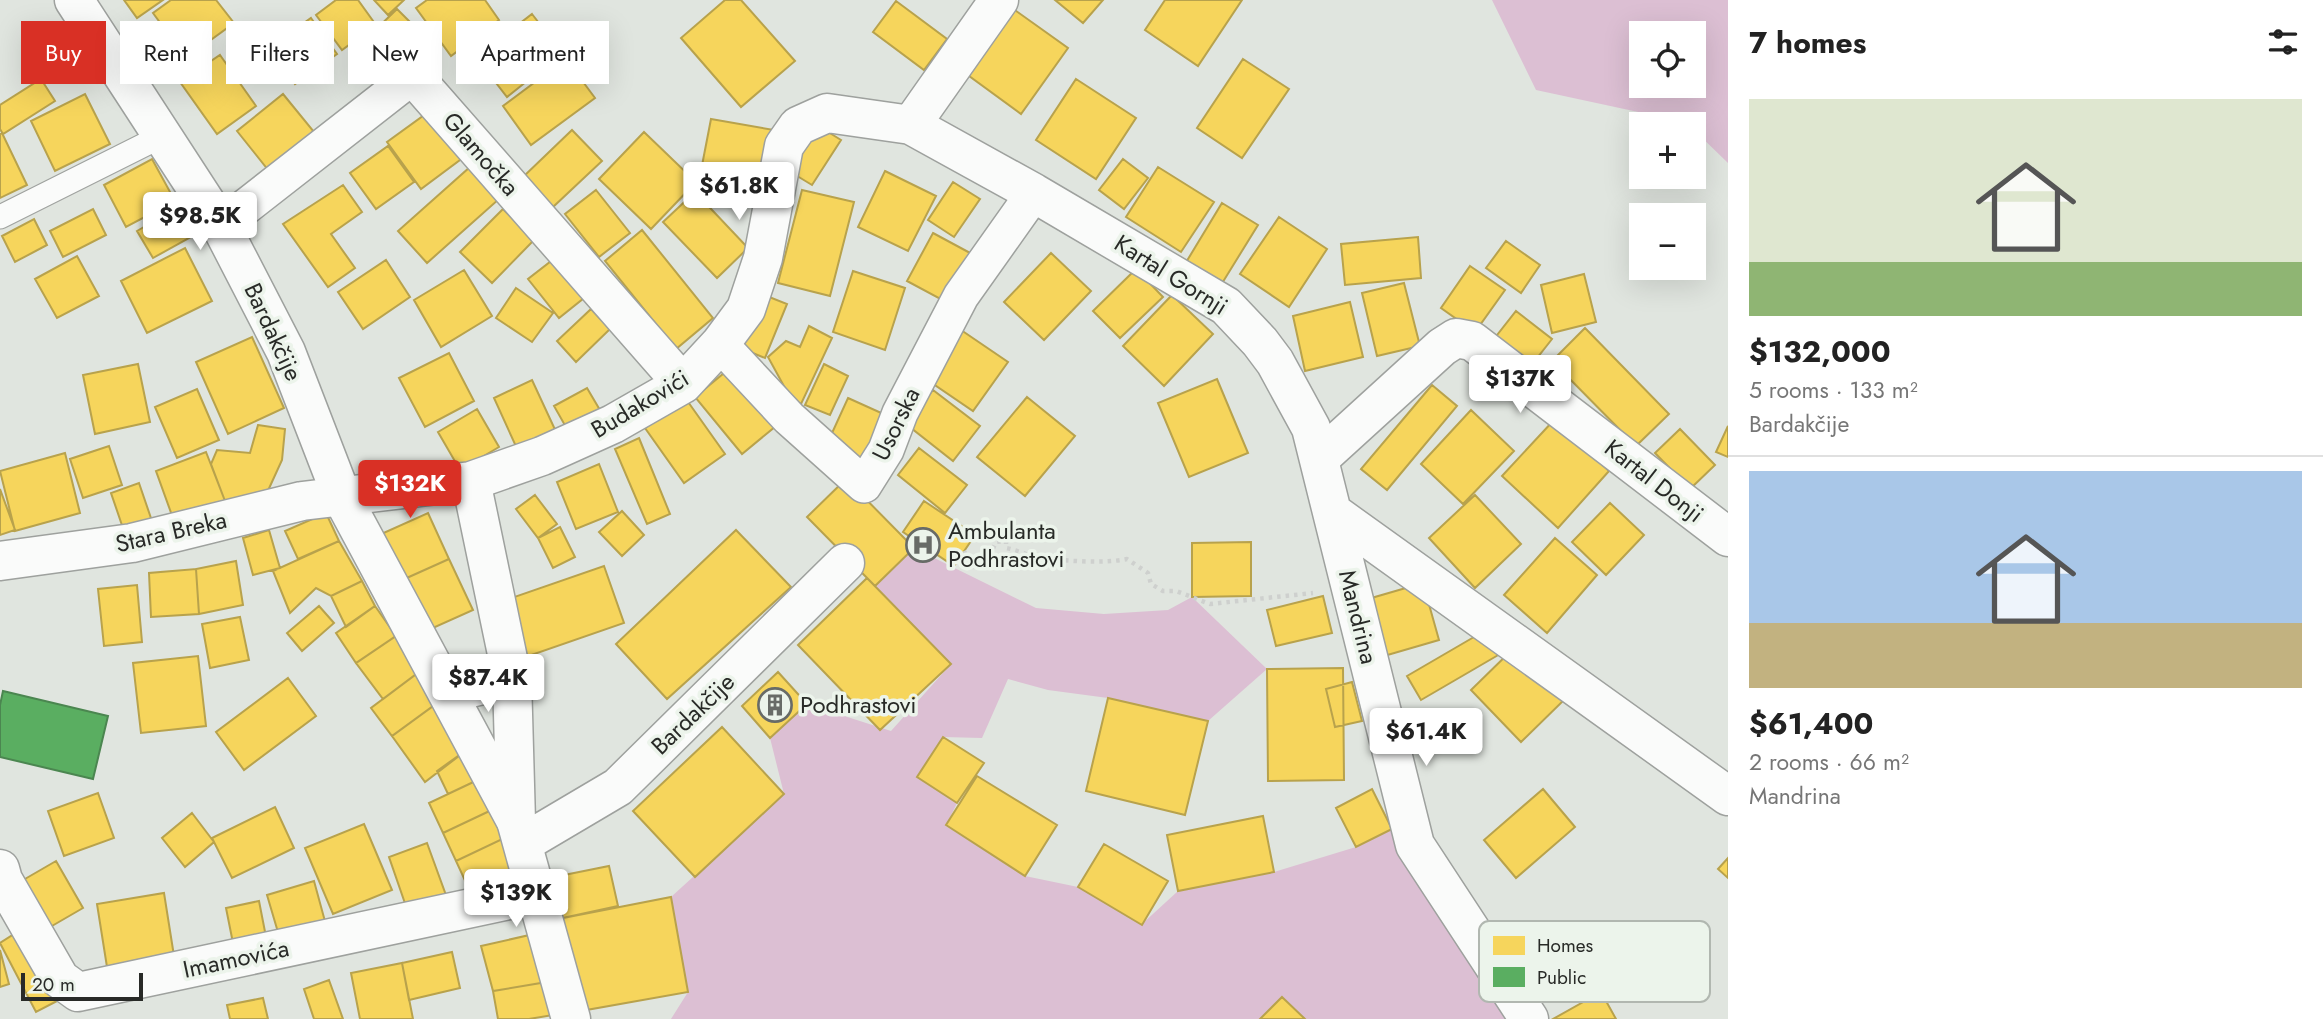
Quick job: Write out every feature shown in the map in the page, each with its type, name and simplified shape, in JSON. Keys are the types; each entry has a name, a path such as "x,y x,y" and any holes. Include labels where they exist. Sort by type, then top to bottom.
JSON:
{"street":[{"name":"Bardakčije","path":"74,0 221,226 286,352 342,496 520,832 571,1019"},
{"path":"911,125 999,0"},
{"name":"Glamočka","path":"221,226 403,84"},
{"name":"Glamočka","path":"420,84 682,384"},
{"name":"Budakovići","path":"471,481 542,456 613,424 682,384 720,344 746,309 763,258 785,146 799,126 827,113 911,125"},
{"name":"Kartal Gornji","path":"911,125 1034,193 1226,306 1275,362 1300,404 1319,459 1332,512"},
{"name":"Usorska","path":"720,344 789,418 864,485 886,450 900,413 961,296 1034,193"},
{"name":"Kartal Donji","path":"1319,459 1442,346 1456,338 1472,341 1728,537"},
{"name":"Bardakčije","path":"471,481 512,678 520,832"},
{"path":"342,496 471,481"},
{"name":"Stara Breka","path":"0,561 132,543 302,501 342,496"},
{"path":"1332,512 1728,796"},
{"name":"Mandrina","path":"1332,512 1415,845 1479,943"},
{"name":"Bardakčije","path":"520,832 618,787 845,563"},
{"path":"449,694 512,678"},
{"name":"Imamovića","path":"0,869 3,880 60,979 78,992 537,894"},
{"name":"Mandrina","path":"1518,1002 1529,1019"}],"lane":[{"path":"0,217 162,136"}],"path":[{"path":"964,551 971,566 984,568 996,542 1006,541 1006,548 1034,557 1105,563 1127,559 1149,573 1152,584 1163,591 1176,591 1210,604 1308,595 1349,579"}],"shaded area":[{"path":"1492,0 1728,0 1728,163 1706,142 1706,112 1638,112 1536,90"},
{"path":"914,548 1036,608 1104,614 1168,610 1192,597 1267,669 1208,721 1108,698 1048,690 1008,679 982,738 943,737 917,777 957,803 946,826 1025,876 1078,887 1142,924 1178,891 1274,872 1356,847 1392,829 1479,975 1479,1002 1495,1002 1505,1019 1305,1019 1282,997 1260,1019 671,1019 688,992 671,897 784,794 770,738 807,704 891,731 951,664 875,586"}],"building: Homes":[{"path":"124,0 163,0 137,18"},
{"path":"171,0 216,0 232,21 226,21 226,29 212,39 212,21 159,21 153,13"},
{"path":"336,0 358,0 373,21 348,21 348,46 342,50 334,39 334,21 320,21 316,15"},
{"path":"374,0 404,0 388,15"},
{"path":"427,0 485,0 499,20 456,21 456,52 451,56 442,44 442,21 425,21 416,8"},
{"path":"725,0 741,0 795,61 741,107 681,38"},
{"path":"1055,0 1103,0 1083,23"},
{"path":"1165,0 1242,0 1198,66 1145,30"},
{"path":"896,1 947,39 924,70 873,32"},
{"path":"1012,8 1068,48 1021,114 965,73"},
{"path":"397,9 409,21 385,21"},
{"path":"532,14 537,21 523,21"},
{"path":"220,55 226,64 226,84 240,84 256,106 217,134 181,84 212,84 212,60"},
{"path":"1243,59 1289,89 1242,158 1197,128"},
{"path":"1076,79 1136,118 1096,179 1036,140"},
{"path":"33,84 44,84 55,101 3,134 0,129 0,105"},
{"path":"497,84 523,84 507,97"},
{"path":"532,84 585,84 595,98 531,145 503,106"},
{"path":"85,94 110,144 55,171 31,121"},
{"path":"283,94 319,138 273,176 237,131"},
{"path":"434,108 468,154 421,189 387,142"},
{"path":"711,119 774,130 762,192 699,181"},
{"path":"812,122 841,140 812,185 784,168"},
{"path":"572,130 602,161 553,207 523,177"},
{"path":"644,132 696,182 651,229 599,179"},
{"path":"2,133 27,185 0,198 0,134"},
{"path":"388,146 414,182 376,209 350,173"},
{"path":"152,159 175,201 126,227 104,185"},
{"path":"1123,159 1148,178 1124,209 1099,190"},
{"path":"470,167 499,199 427,263 398,231"},
{"path":"1158,167 1214,202 1181,252 1126,217"},
{"path":"885,171 936,196 908,251 858,227"},
{"path":"953,182 980,199 954,237 928,220"},
{"path":"343,185 362,212 331,234 355,268 328,287 283,224"},
{"path":"596,190 630,233 599,257 565,214"},
{"path":"802,190 854,202 830,296 778,283"},
{"path":"695,192 748,248 717,278 663,222"},
{"path":"1222,203 1258,225 1221,285 1185,264"},
{"path":"180,206 196,234 153,258 137,231"},
{"path":"93,209 106,235 63,257 50,231"},
{"path":"503,209 534,240 492,283 460,252"},
{"path":"1279,217 1327,249 1289,307 1240,274"},
{"path":"34,219 47,245 15,262 2,236"},
{"path":"642,230 713,318 676,349 605,261"},
{"path":"933,233 972,254 946,302 907,281"},
{"path":"1418,237 1421,278 1345,285 1341,244"},
{"path":"1506,241 1540,265 1521,293 1486,268"},
{"path":"185,248 212,301 147,333 121,281"},
{"path":"564,251 594,290 559,318 528,279"},
{"path":"1051,253 1091,291 1044,340 1004,302"},
{"path":"77,256 99,296 57,318 35,279"},
{"path":"386,260 410,297 363,329 338,292"},
{"path":"1470,266 1505,290 1475,332 1441,308"},
{"path":"1136,269 1163,297 1120,338 1093,311"},
{"path":"464,270 492,316 441,347 414,300"},
{"path":"853,271 905,288 885,350 833,332"},
{"path":"1584,274 1596,322 1552,333 1541,285"},
{"path":"1404,283 1420,346 1377,356 1362,293"},
{"path":"516,288 553,313 532,342 496,318"},
{"path":"759,293 787,304 765,358 738,347"},
{"path":"1172,295 1213,334 1164,386 1123,346"},
{"path":"1350,302 1363,357 1305,371 1293,316"},
{"path":"591,309 610,329 576,362 557,341"},
{"path":"1516,311 1552,339 1526,372 1490,344"},
{"path":"809,326 832,338 801,404 791,399 768,357 786,341 800,347"},
{"path":"1585,328 1669,414 1636,446 1552,361"},
{"path":"961,330 1008,362 973,411 926,379"},
{"path":"252,337 284,408 228,434 196,362"},
{"path":"449,353 474,401 425,427 399,378"},
{"path":"138,364 150,422 95,434 83,375"},
{"path":"824,364 848,376 830,415 805,405"},
{"path":"729,369 776,426 742,454 695,397"},
{"path":"1217,379 1248,453 1189,477 1158,403"},
{"path":"532,380 558,436 519,453 494,398"},
{"path":"1432,385 1457,406 1387,490 1361,469"},
{"path":"587,388 604,417 571,436 554,406"},
{"path":"197,389 219,440 177,458 155,407"},
{"path":"933,390 980,426 953,461 906,424"},
{"path":"1027,397 1075,436 1025,496 977,457"},
{"path":"848,398 888,416 868,462 827,444"},
{"path":"686,399 725,454 684,483 645,428"},
{"path":"477,409 499,447 460,470 438,432"},
{"path":"1471,410 1514,451 1463,504 1421,464"},
{"path":"1554,420 1609,471 1558,528 1502,476"},
{"path":"258,425 285,429 282,460 266,495 225,501 211,464 217,450 250,453"},
{"path":"1728,426 1728,457 1716,452"},
{"path":"1680,429 1715,465 1690,489 1655,453"},
{"path":"639,438 670,514 647,524 615,449"},
{"path":"109,446 122,485 83,498 70,459"},
{"path":"919,448 967,485 945,513 898,475"},
{"path":"206,452 225,501 174,521 156,471"},
{"path":"65,453 80,513 15,531 0,471"},
{"path":"599,464 618,512 576,529 557,482"},
{"path":"846,479 914,548 875,586 807,517"},
{"path":"139,483 154,527 126,537 111,493"},
{"path":"0,489 15,530 0,535"},
{"path":"535,495 557,524 538,538 516,509"},
{"path":"1475,495 1521,544 1475,588 1429,538"},
{"path":"924,501 975,535 954,566 903,532"},
{"path":"1610,503 1644,535 1606,575 1572,542"},
{"path":"622,511 644,535 622,556 599,532"},
{"path":"326,513 339,541 298,559 285,531"},
{"path":"428,513 449,559 400,581 379,535"},
{"path":"560,527 575,557 553,568 538,538"},
{"path":"269,530 280,568 253,575 243,538"},
{"path":"736,530 791,587 667,699 616,644"},
{"path":"1555,538 1597,575 1547,633 1504,595"},
{"path":"339,541 362,581 331,596 316,588 290,613 273,571"},
{"path":"1251,542 1251,596 1192,597 1192,543"},
{"path":"449,559 473,610 424,632 400,581"},
{"path":"236,561 243,605 199,614 196,569"},
{"path":"604,566 624,623 517,660 497,603"},
{"path":"196,569 199,614 151,617 149,573"},
{"path":"867,578 951,664 880,730 798,645"},
{"path":"362,581 375,606 346,627 331,596"},
{"path":"1423,583 1439,640 1384,656 1368,599"},
{"path":"137,585 142,642 104,646 98,589"},
{"path":"1323,596 1332,633 1276,646 1267,610"},
{"path":"319,606 334,623 302,651 287,633"},
{"path":"375,606 396,636 356,663 336,633"},
{"path":"240,617 249,660 210,668 202,624"},
{"path":"1486,630 1500,654 1421,700 1407,676"},
{"path":"396,636 419,672 383,699 356,663"},
{"path":"1516,646 1566,698 1521,742 1471,690"},
{"path":"198,656 206,726 141,733 133,663"},
{"path":"1343,668 1344,780 1268,781 1267,669"},
{"path":"419,672 440,701 392,736 371,708"},
{"name":"Podhrastovi","path":"778,672 807,704 770,738 742,706"},
{"path":"288,678 316,716 244,770 216,732"},
{"path":"1352,682 1362,721 1335,727 1326,689"},
{"path":"1108,698 1208,721 1185,815 1086,791"},
{"path":"440,701 472,746 425,782 392,736"},
{"path":"722,727 784,794 695,877 633,811"},
{"path":"943,737 984,763 957,803 917,777"},
{"path":"472,746 484,777 448,794 437,771"},
{"path":"977,776 1057,825 1025,876 946,825"},
{"path":"484,777 498,807 443,833 429,803"},
{"path":"1372,789 1392,829 1356,847 1336,808"},
{"path":"1543,789 1575,827 1516,878 1484,840"},
{"path":"98,793 114,838 64,856 48,811"},
{"path":"275,807 294,848 232,878 212,838"},
{"path":"498,807 511,835 456,861 443,833"},
{"path":"192,813 214,842 185,867 162,838"},
{"path":"1263,816 1274,872 1178,891 1167,835"},
{"path":"364,824 392,890 333,914 305,848"},
{"path":"511,835 529,874 474,900 456,861"},
{"path":"427,843 447,898 408,912 389,857"},
{"path":"1104,844 1168,881 1142,925 1078,887"},
{"path":"1728,858 1728,878 1718,869"},
{"path":"56,861 83,908 45,930 18,883"},
{"path":"609,866 618,906 558,919 549,878"},
{"path":"314,881 326,925 280,939 267,895"},
{"path":"164,893 174,956 107,967 97,904"},
{"path":"671,897 688,992 575,1012 558,919"},
{"path":"259,901 267,942 234,948 226,908"},
{"path":"22,929 59,1000 36,1012 0,943"},
{"path":"534,934 553,981 493,991 481,946"},
{"path":"0,950 9,984 0,987"},
{"path":"452,952 460,988 409,1000 402,963"},
{"path":"402,963 413,1019 360,1019 351,973"},
{"path":"329,980 343,1019 314,1019 304,989"},
{"path":"553,981 559,1014 529,1019 498,1019 493,991"},
{"path":"1282,997 1305,1019 1260,1019"},
{"path":"263,998 268,1019 230,1019 227,1005"},
{"path":"1583,1002 1607,1002 1616,1019 1553,1019"}],"building: Public":[{"path":"3,691 108,716 93,779 0,757 0,705"}],"place":[{"name":"Ambulanta Podhrastovi","path":"923,545"},
{"name":"Podhrastovi","path":"775,705"}]}
